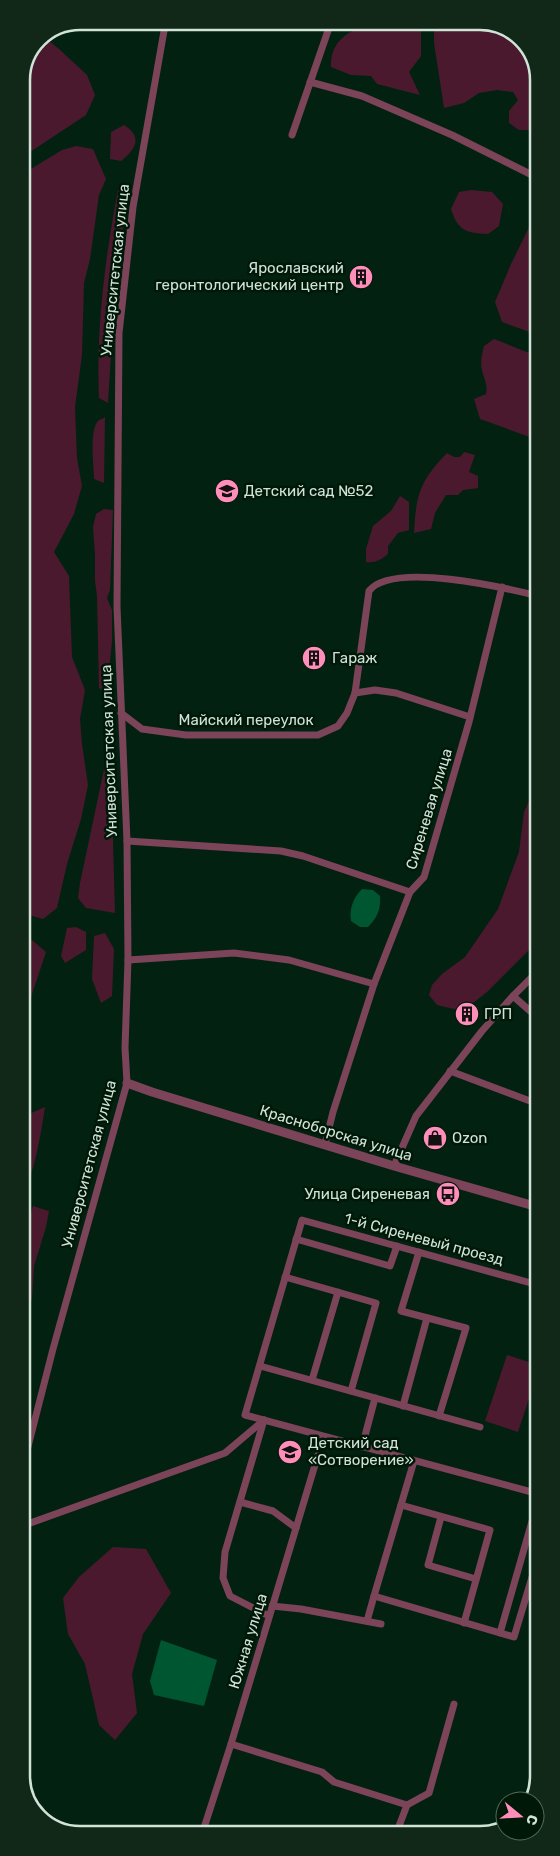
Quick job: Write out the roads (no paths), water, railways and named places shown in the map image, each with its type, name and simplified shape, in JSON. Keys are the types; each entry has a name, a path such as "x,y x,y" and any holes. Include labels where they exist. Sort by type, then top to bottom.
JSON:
{"street":[{"name":"Университетская улица","path":"30,1439 127,1083 125,1048 128,960 127,841 118,607 119,333 134,207 164,30"},
{"path":"292,135 328,30"},
{"path":"310,82 362,96 452,135 530,174"},
{"name":"Майский переулок","path":"121,713 142,729 186,735 318,735 338,726 355,694 369,591 372,587 393,580 426,578 467,581 502,588"},
{"path":"502,588 530,594"},
{"name":"Сиреневая улица","path":"325,1144 333,1112 374,984 410,892 424,877 470,717 502,588"},
{"path":"355,694 375,690 396,693 470,717"},
{"path":"127,841 281,851 303,856 410,892"},
{"path":"128,960 234,953 289,960 374,984"},
{"path":"394,1166 416,1116 482,1030 530,979"},
{"path":"513,996 530,1011"},
{"path":"450,1071 530,1101"},
{"name":"Красноборская улица","path":"127,1083 394,1166 530,1205"},
{"name":"1-й Сиреневый проезд","path":"296,1240 302,1220 530,1283"},
{"path":"397,1246 390,1266 296,1240 245,1415 530,1494"},
{"path":"419,1252 402,1311 466,1328 439,1416"},
{"path":"286,1277 376,1302 351,1391"},
{"path":"312,1380 338,1292"},
{"path":"403,1406 428,1318"},
{"path":"260,1366 480,1427"},
{"path":"362,1447 375,1398"},
{"path":"264,1420 225,1552 223,1578 230,1596 269,1616"},
{"path":"30,1523 225,1453 264,1420"},
{"name":"Южная улица","path":"205,1826 318,1455"},
{"path":"367,1621 414,1461"},
{"path":"240,1502 274,1511 296,1528"},
{"path":"401,1506 490,1530 464,1623"},
{"path":"441,1517 428,1565 476,1579"},
{"path":"500,1633 530,1525"},
{"path":"374,1596 514,1637 530,1584"},
{"path":"272,1606 301,1609 381,1624"},
{"path":"399,1826 407,1805 429,1794 454,1704"},
{"path":"231,1744 322,1772 334,1782 407,1805"}],"place":[{"name":"Ярославский геронтологический центр","path":"361,277"},
{"name":"Детский сад №52","path":"227,491"},
{"name":"Гараж","path":"314,658"},
{"name":"ГРП","path":"467,1014"},
{"name":"Ozon","path":"435,1138"},
{"name":"Улица Сиреневая","path":"448,1194"},
{"name":"Детский сад «Сотворение»","path":"290,1452"}]}
